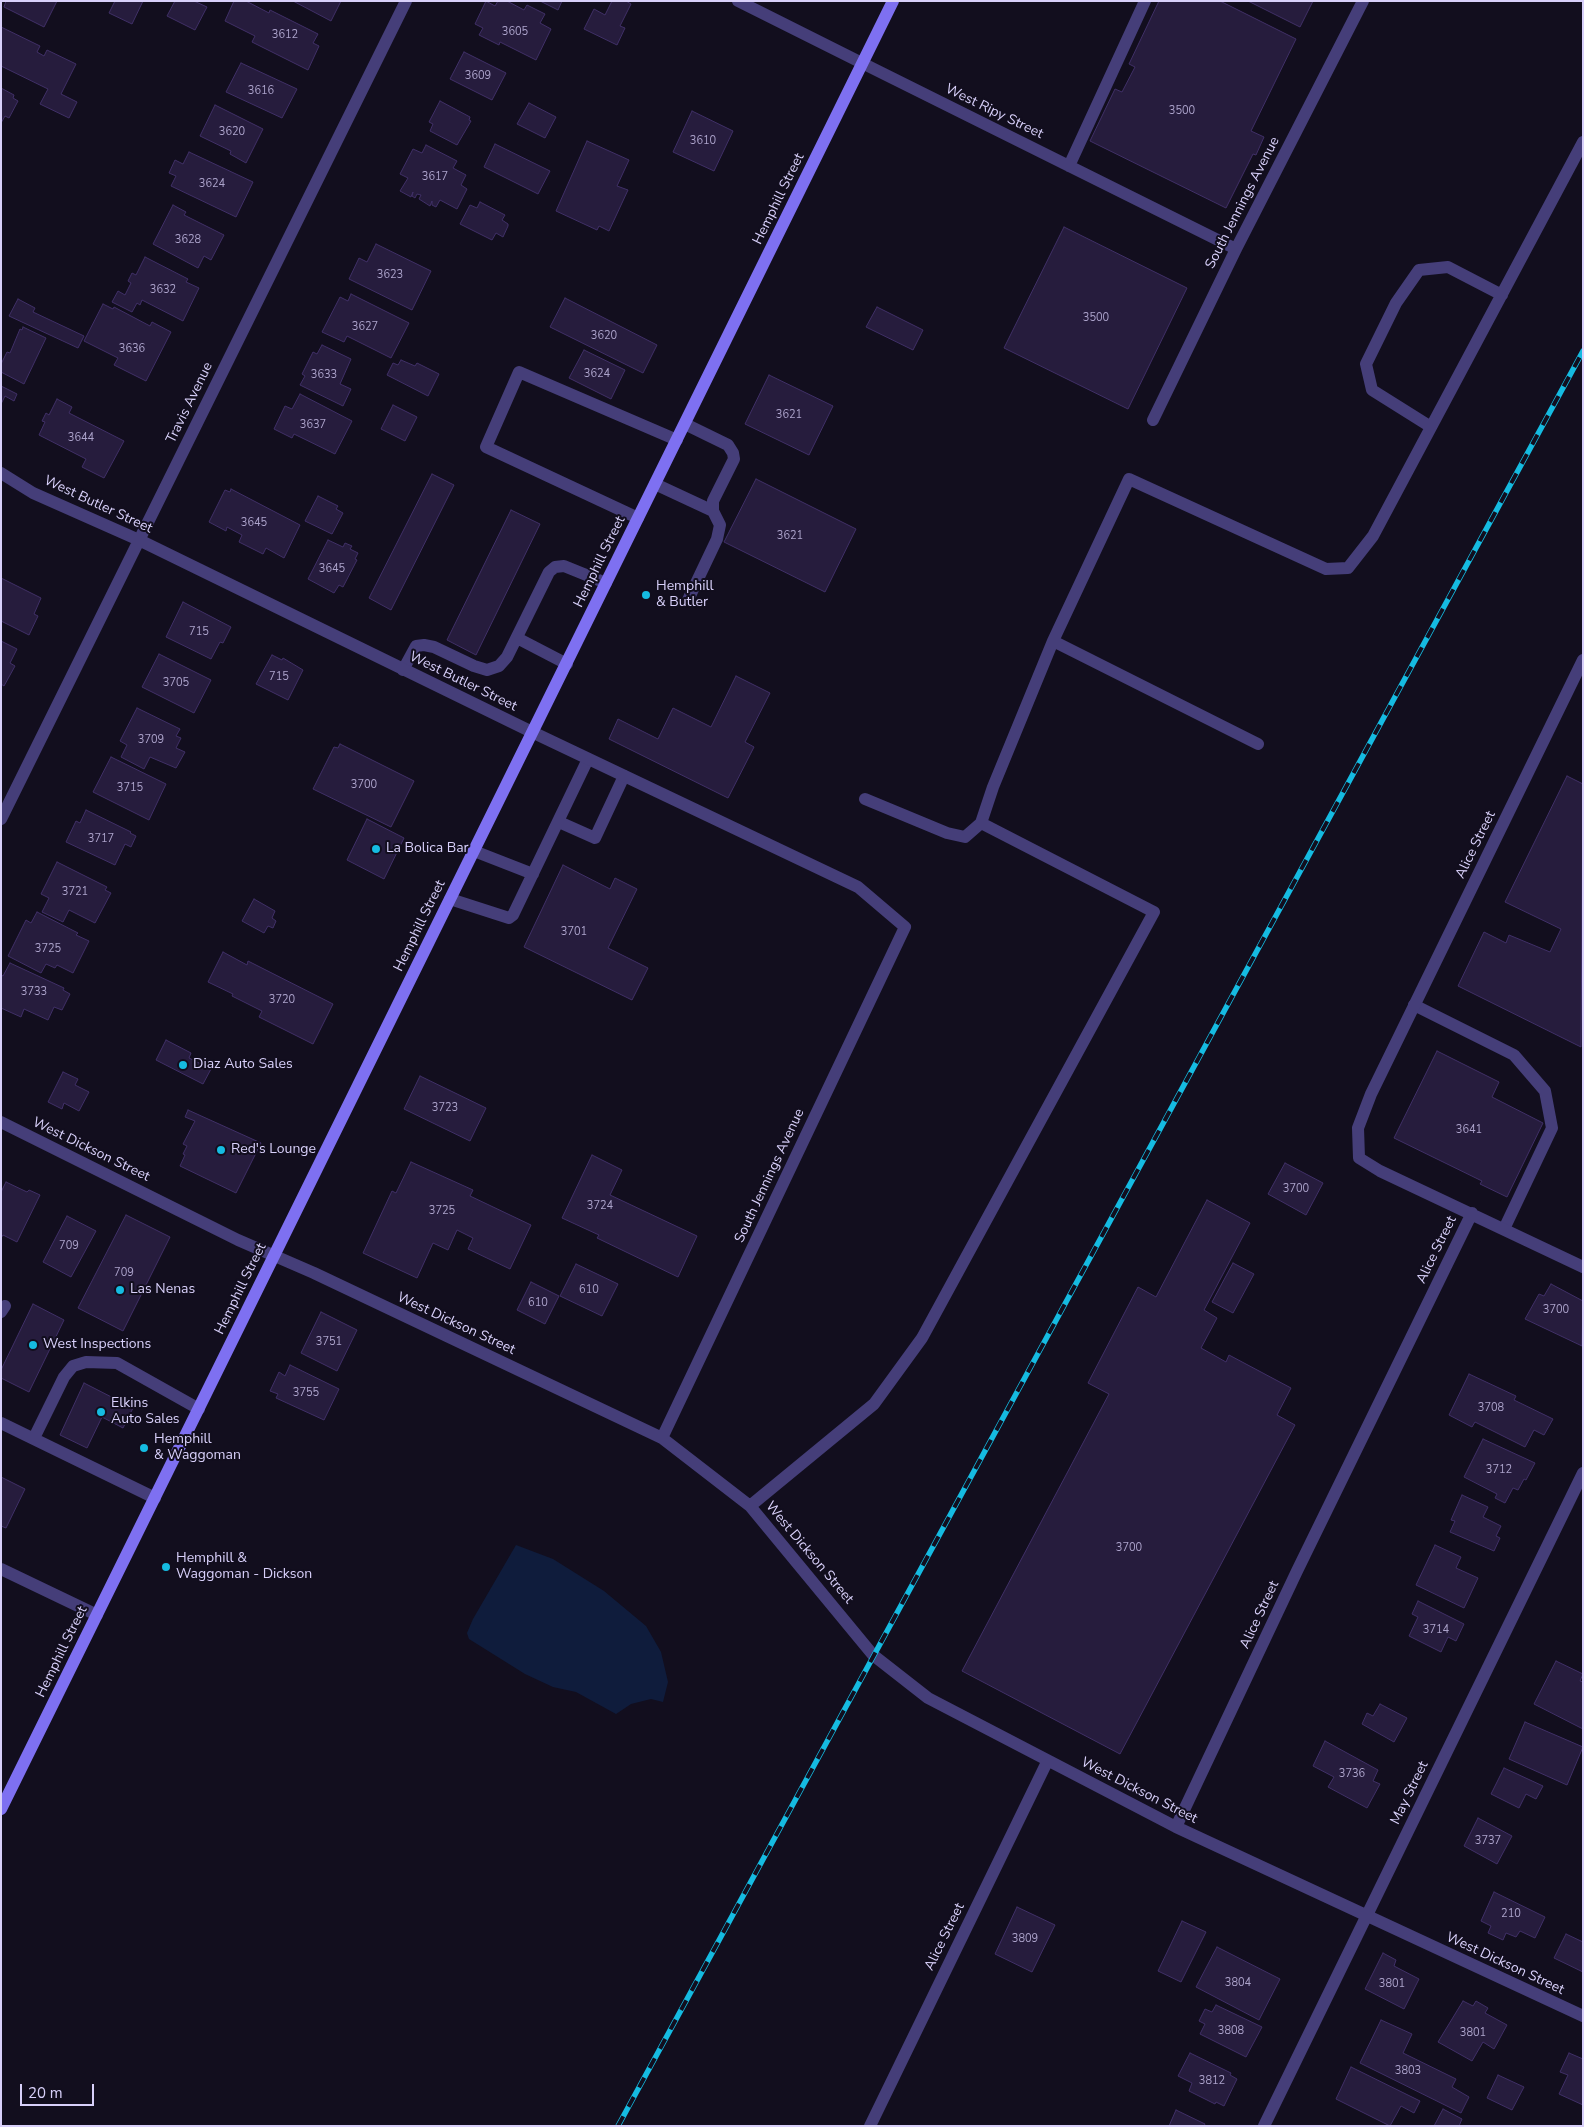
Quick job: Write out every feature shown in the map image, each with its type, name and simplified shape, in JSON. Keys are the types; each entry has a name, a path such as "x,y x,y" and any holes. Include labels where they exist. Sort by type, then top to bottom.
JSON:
{"main road":[{"name":"Hemphill Street","path":"1,1809 893,1"}],"street":[{"name":"Travis Avenue","path":"1,819 406,1"},
{"name":"West Ripy Street","path":"738,1 1236,249"},
{"path":"1069,166 1145,1"},
{"name":"South Jennings Avenue","path":"1153,420 1236,249 1363,1"},
{"path":"865,799 947,833 965,837 981,823 1052,641 1129,479 1318,566 1326,569 1348,568 1373,536 1583,142"},
{"path":"1431,427 1372,390 1366,364 1396,304 1419,270 1448,267 1502,295"},
{"path":"638,518 486,447 519,372 677,440"},
{"path":"685,424 728,445 734,459 713,501 713,512 720,525 717,539 688,600"},
{"name":"West Butler Street","path":"1,472 34,493 139,540 403,670 858,887 905,927"},
{"path":"655,484 713,512"},
{"path":"403,670 416,646 424,645 434,647 474,666 487,670 498,666 507,657 549,572 555,567 564,566 606,583"},
{"path":"516,638 566,664"},
{"path":"1052,641 1258,744"},
{"name":"Alice Street","path":"1176,1827 1297,1571 1472,1213 1380,1171 1359,1158 1358,1128 1371,1094 1583,660"},
{"path":"450,899 509,918 513,915 588,759"},
{"path":"559,822 595,838 624,776"},
{"path":"750,1506 874,1404 922,1338 1154,912 981,823"},
{"path":"474,851 533,874"},
{"name":"South Jennings Avenue","path":"662,1438 905,927"},
{"path":"1414,1005 1514,1055 1545,1092 1552,1128 1504,1229"},
{"name":"West Dickson Street","path":"1,1122 238,1240 274,1255 662,1438 750,1506 873,1655 928,1698 1047,1762 1176,1827 1366,1917 1583,2016"},
{"path":"1472,1213 1583,1267"},
{"path":"34,1438 64,1377 73,1366 86,1362 117,1363 199,1409"},
{"path":"1,1423 155,1498"},
{"name":"May Street","path":"1264,2126 1583,1473"},
{"path":"1,1569 97,1615"},
{"name":"Alice Street","path":"870,2126 1047,1762"}],"water":[{"path":"516,1545 553,1559 604,1591 646,1626 661,1652 668,1682 663,1702 651,1699 631,1704 616,1714 576,1692 553,1687 525,1674 469,1639 467,1633 473,1619"}],"building":[{"path":"6,1 57,1 44,27 4,7"},
{"path":"115,1 143,1 132,24 109,13"},
{"path":"175,1 194,1 207,7 195,30 167,16"},
{"path":"234,1 246,1 269,13 270,10 318,34 313,43 319,46 308,70 252,42 255,36 225,21"},
{"path":"293,1 341,1 331,21"},
{"path":"486,1 495,6 498,1 507,1 524,10 527,5 545,14 540,23 551,29 536,60 500,42 499,45 479,35 483,28 475,24"},
{"path":"540,1 562,1 558,10"},
{"path":"612,1 626,1 631,4 620,26 625,28 617,45 584,29 594,9 605,15"},
{"path":"1159,1 1220,1 1296,39 1251,131 1264,137 1256,155 1253,154 1226,208 1090,141 1115,89 1122,92 1135,67 1129,64"},
{"path":"1248,1 1313,1 1300,27"},
{"path":"1,27 40,46 37,52 44,56 47,50 76,64 61,94 77,102 69,118 40,104 48,89 1,66"},
{"path":"464,52 506,73 492,100 450,79"},
{"path":"241,63 297,89 282,118 226,92"},
{"path":"1,88 14,95 13,98 18,101 9,118 5,116 1,123"},
{"path":"440,101 470,117 469,120 471,121 457,145 430,131 433,124 429,122"},
{"path":"529,103 556,117 545,138 517,124"},
{"path":"215,105 263,129 246,163 230,154 231,151 200,136"},
{"path":"692,111 733,131 714,171 673,152"},
{"path":"587,141 629,160 617,186 628,190 609,231 599,226 597,230 556,211"},
{"path":"495,144 550,171 538,194 484,167"},
{"path":"426,145 457,161 453,168 466,175 461,185 467,189 457,209 440,200 436,207 432,205 432,201 430,206 419,199 421,195 417,194 415,198 412,196 413,192 411,197 400,191 408,178 400,174 413,149 422,153"},
{"path":"189,152 253,182 236,217 171,186 176,176 169,173 175,160 183,164"},
{"path":"480,202 505,215 502,220 508,226 503,237 496,233 492,240 460,224 470,205 477,208"},
{"path":"173,205 186,212 184,215 224,235 211,260 204,256 198,268 153,244"},
{"path":"1064,227 1187,288 1128,409 1004,348"},
{"path":"376,244 431,271 412,310 349,279 359,258 367,262"},
{"path":"145,257 188,279 186,282 199,288 183,321 142,300 140,305 137,303 132,312 112,302 118,291 125,295 131,283 128,281 132,273 136,275"},
{"path":"351,294 409,323 391,358 347,336 344,342 322,332 340,297 348,301"},
{"path":"565,298 657,345 643,373 550,327"},
{"path":"18,299 35,308 33,312 84,336 78,348 9,316"},
{"path":"103,304 113,309 114,307 150,326 152,322 171,332 146,381 114,365 118,358 84,341"},
{"path":"877,307 923,330 913,350 866,327"},
{"path":"23,327 46,338 24,384 1,372 1,364 7,352 10,353 20,329 22,330"},
{"path":"322,345 351,359 340,384 351,389 343,406 300,385 305,376 302,374 313,352 317,354"},
{"path":"584,350 625,370 611,399 569,378"},
{"path":"401,360 415,366 417,363 439,374 428,396 387,375 393,363 398,365"},
{"path":"769,375 833,406 809,455 745,424"},
{"path":"1,386 17,394 14,401 5,396 1,404"},
{"path":"300,394 352,421 335,454 294,434 292,438 274,429 285,406 292,409"},
{"path":"57,399 72,407 69,413 124,441 104,478 82,467 86,459 39,435 45,422 42,421 46,413 49,415"},
{"path":"393,405 417,417 405,441 381,429"},
{"path":"432,474 454,485 391,610 369,598"},
{"path":"756,479 856,529 825,592 724,542"},
{"path":"231,489 300,525 284,558 266,548 263,554 239,542 242,535 227,527 226,531 209,522 225,490 230,492"},
{"path":"318,496 338,506 336,509 343,513 332,534 305,521"},
{"path":"511,510 540,524 476,655 447,640"},
{"path":"328,540 343,547 345,543 352,546 350,549 358,553 355,559 357,560 343,587 339,585 334,593 308,579"},
{"path":"1,578 41,598 34,614 38,616 29,635 1,621"},
{"path":"183,602 231,627 223,643 220,642 211,659 166,637"},
{"path":"1,641 17,649 10,663 15,666 4,686 1,684"},
{"path":"159,654 211,680 194,713 142,687"},
{"path":"272,655 282,660 283,658 303,670 288,700 256,684"},
{"path":"736,676 770,693 745,742 754,747 728,798 609,739 618,719 658,739 673,708 711,727"},
{"path":"137,708 180,729 176,736 181,738 176,748 185,752 176,768 150,757 144,769 121,757 127,745 120,741"},
{"path":"340,744 414,781 391,827 313,789 334,747 338,748"},
{"path":"111,757 166,784 149,820 93,792"},
{"path":"1567,776 1583,784 1581,1047 1458,986 1484,932 1506,943 1509,935 1550,952 1561,929 1505,902"},
{"path":"86,810 136,836 131,847 125,844 115,865 66,842 76,821 80,823"},
{"name":"La Bolica Bar","path":"367,819 404,838 384,879 347,860"},
{"path":"57,862 107,887 105,890 111,893 95,923 69,910 63,922 42,912 49,898 41,894"},
{"path":"563,865 610,889 615,878 637,889 608,948 648,968 632,1000 524,947"},
{"path":"254,899 275,911 272,918 276,921 273,928 268,926 264,933 242,921"},
{"path":"37,912 78,933 76,935 89,941 73,973 57,965 55,968 46,964 41,973 8,956 26,920 31,923"},
{"path":"223,952 247,965 248,961 333,1004 313,1044 259,1017 262,1011 208,982"},
{"path":"10,963 64,988 63,990 70,994 62,1010 54,1007 48,1020 24,1009 21,1017 1,1008 1,975 3,976"},
{"name":"Diaz Auto Sales","path":"166,1040 191,1053 189,1058 211,1069 203,1084 156,1060"},
{"path":"1437,1051 1499,1082 1492,1097 1543,1123 1507,1197 1480,1184 1482,1181 1394,1138"},
{"path":"63,1072 78,1079 75,1085 89,1092 79,1111 64,1103 62,1109 48,1102"},
{"path":"420,1076 486,1108 470,1141 404,1109"},
{"name":"Red's Lounge","path":"188,1110 261,1143 236,1193 180,1166 187,1146 183,1144 195,1121 185,1117"},
{"path":"592,1155 622,1170 610,1195 697,1236 678,1277 597,1238 599,1235 562,1218"},
{"path":"411,1162 473,1190 470,1196 531,1225 510,1269 468,1249 473,1238 457,1230 448,1250 433,1243 417,1278 363,1253 392,1191 396,1193"},
{"path":"1285,1163 1323,1183 1306,1215 1268,1194"},
{"path":"6,1182 27,1192 29,1190 40,1195 17,1242 3,1235 1,1238 1,1192"},
{"path":"1207,1200 1250,1223 1204,1310 1217,1318 1201,1348 1226,1362 1229,1355 1291,1388 1277,1415 1295,1425 1120,1754 962,1671 1109,1394 1088,1383 1138,1287 1156,1297"},
{"path":"126,1215 170,1237 123,1331 78,1308"},
{"path":"67,1216 96,1231 71,1277 43,1262"},
{"path":"1233,1263 1254,1274 1233,1313 1212,1302"},
{"path":"576,1264 618,1284 602,1316 560,1296"},
{"path":"531,1282 559,1296 545,1324 517,1310"},
{"path":"1551,1284 1583,1301 1582,1346 1525,1319 1539,1294 1544,1296"},
{"name":"West Inspections","path":"33,1304 64,1320 29,1392 1,1378 1,1370"},
{"path":"321,1312 357,1330 337,1371 301,1353"},
{"path":"290,1365 339,1389 324,1420 276,1398 278,1394 270,1391 279,1372 285,1376"},
{"path":"1469,1374 1516,1396 1514,1400 1553,1419 1544,1435 1534,1430 1525,1447 1475,1422 1472,1427 1449,1415"},
{"name":"Elkins Auto Sales","path":"84,1383 133,1408 123,1428 102,1417 87,1448 60,1435"},
{"path":"1483,1439 1535,1463 1526,1480 1524,1479 1518,1490 1513,1488 1505,1503 1495,1498 1497,1494 1464,1477"},
{"path":"1,1477 25,1489 6,1528 1,1526"},
{"path":"1462,1495 1488,1507 1483,1517 1501,1526 1496,1536 1500,1538 1494,1551 1450,1532 1455,1521 1451,1520"},
{"path":"1435,1545 1461,1557 1456,1568 1478,1578 1464,1608 1416,1585"},
{"path":"1418,1601 1464,1624 1456,1641 1448,1637 1441,1652 1409,1636 1418,1617 1412,1614"},
{"path":"1556,1661 1583,1674 1580,1681 1583,1682 1583,1729 1534,1704"},
{"path":"1380,1704 1407,1718 1394,1742 1362,1724 1367,1713 1373,1716"},
{"path":"1525,1722 1583,1747 1567,1785 1509,1759"},
{"path":"1325,1741 1378,1770 1373,1781 1380,1784 1367,1808 1328,1787 1334,1777 1313,1766"},
{"path":"1504,1768 1543,1786 1536,1799 1526,1794 1519,1808 1491,1794"},
{"path":"1478,1818 1512,1836 1497,1864 1464,1846"},
{"path":"1494,1892 1545,1917 1535,1938 1520,1931 1516,1937 1506,1933 1503,1940 1488,1933 1491,1926 1481,1921"},
{"path":"1017,1907 1055,1925 1032,1972 995,1954"},
{"path":"1182,1921 1206,1932 1181,1982 1158,1971"},
{"path":"1566,1934 1583,1942 1583,1972 1554,1958"},
{"path":"1217,1947 1280,1979 1259,2020 1196,1987"},
{"path":"1383,1953 1396,1960 1394,1966 1419,1979 1404,2009 1365,1989"},
{"path":"1463,2001 1473,2006 1476,2001 1488,2008 1485,2013 1507,2025 1494,2049 1483,2042 1472,2061 1438,2042"},
{"path":"1216,2005 1262,2027 1246,2057 1200,2034 1205,2024 1199,2021 1205,2009 1212,2012"},
{"path":"1381,2020 1412,2034 1403,2053 1456,2079 1452,2087 1469,2097 1461,2113 1360,2063"},
{"path":"1190,2053 1231,2073 1230,2075 1237,2079 1224,2106 1216,2102 1215,2104 1189,2091 1192,2083 1178,2076"},
{"path":"1569,2053 1583,2059 1583,2105 1559,2094 1568,2075 1560,2072"},
{"path":"1351,2067 1420,2101 1414,2113 1401,2106 1390,2126 1336,2099"},
{"path":"1498,2075 1524,2087 1512,2110 1487,2098"},
{"path":"1443,2109 1462,2119 1459,2126 1434,2126"},
{"path":"1176,2110 1205,2124 1204,2126 1169,2126"}],"railway":[{"path":"618,2126 1583,351"}],"place":[{"name":"Hemphill & Butler","path":"646,595"},
{"name":"La Bolica Bar","path":"376,849"},
{"name":"Diaz Auto Sales","path":"183,1065"},
{"name":"Red's Lounge","path":"221,1150"},
{"name":"Las Nenas","path":"120,1290"},
{"name":"West Inspections","path":"33,1345"},
{"name":"Elkins Auto Sales","path":"101,1412"},
{"name":"Hemphill & Waggoman","path":"144,1448"},
{"name":"Hemphill & Waggoman - Dickson","path":"166,1567"}]}
